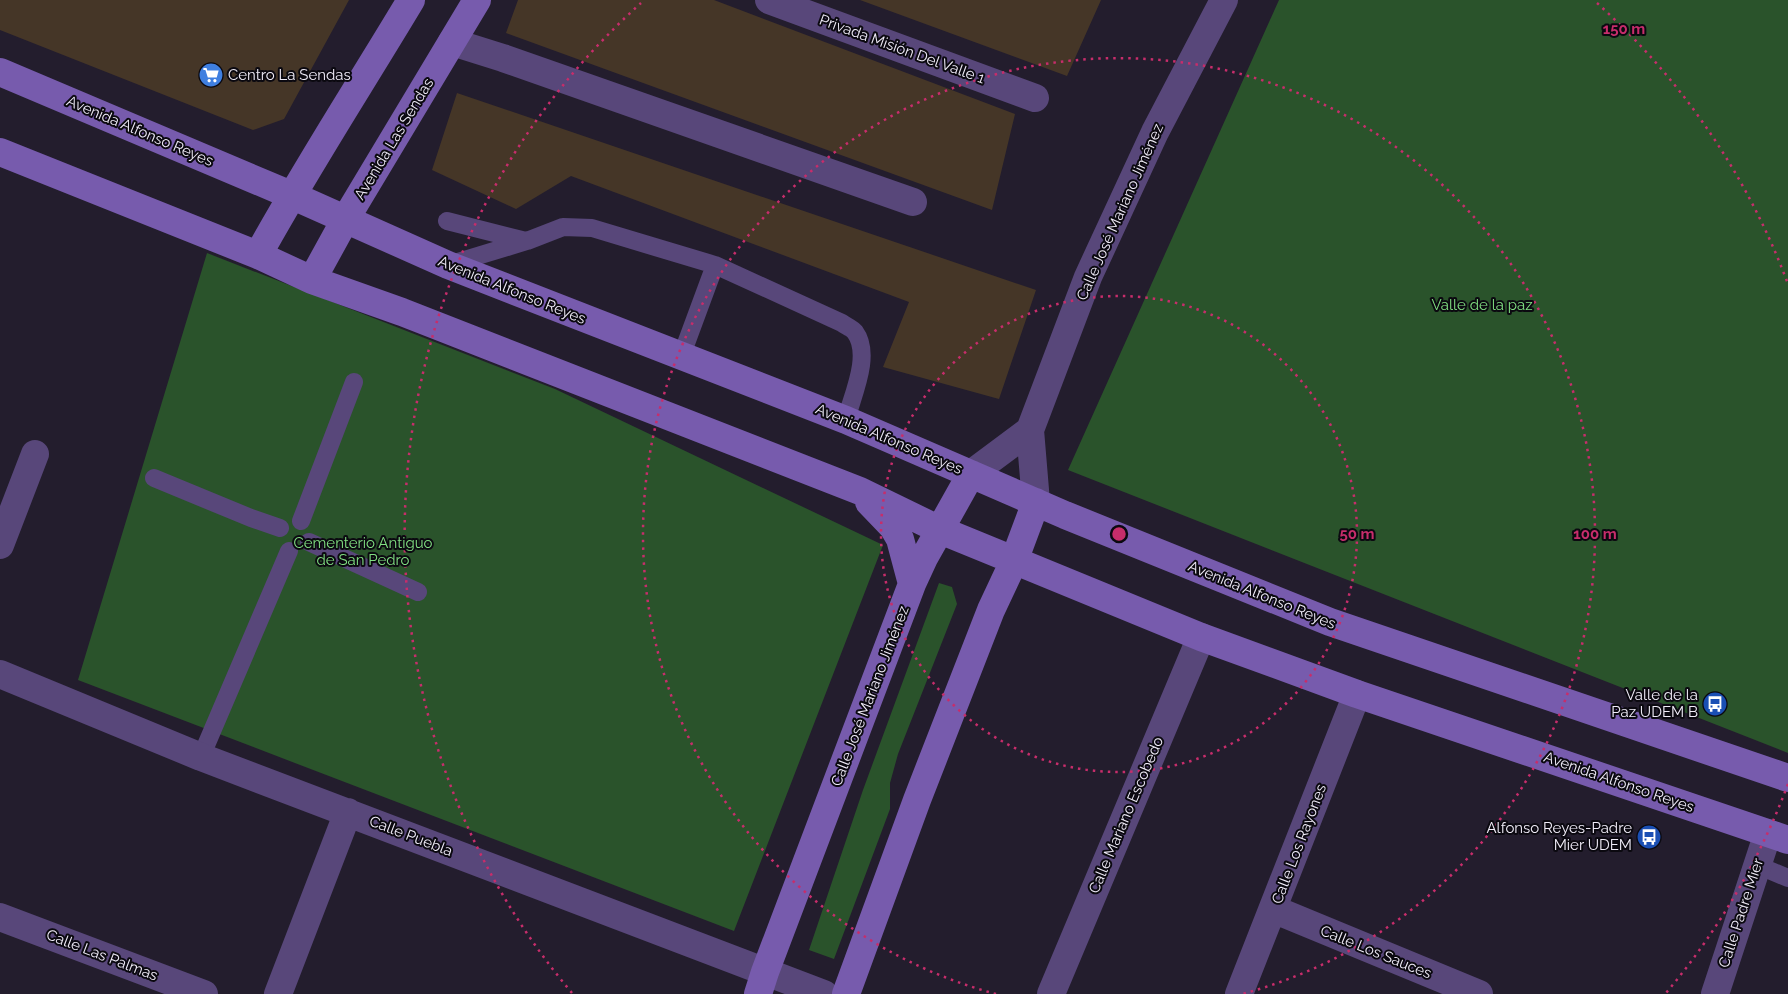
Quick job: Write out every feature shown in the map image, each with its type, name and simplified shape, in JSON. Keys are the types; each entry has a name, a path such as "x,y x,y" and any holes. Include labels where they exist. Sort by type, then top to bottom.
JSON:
{"main road":[{"path":"258,255 291,196 351,101 411,0"},
{"name":"Avenida Las Sendas","path":"312,280 345,220 477,0"},
{"name":"Avenida Alfonso Reyes","path":"0,72 448,265 846,420 1074,519 1330,622 1788,778"},
{"name":"Avenida Alfonso Reyes","path":"0,152 258,255 312,280 467,337 860,491 940,530 1201,637 1358,694 1778,836"},
{"name":"Calle José Mariano Jiménez","path":"761,983 912,584 971,474"},
{"path":"860,491 893,527 900,539 912,584"},
{"name":"Calle José Mariano Jiménez","path":"846,994 917,800 991,610 1014,561 1036,502"}],"street":[{"name":"Privada Misión Del Valle 1","path":"770,0 1035,98"},
{"name":"Calle José Mariano Jiménez","path":"1036,502 1030,430 1088,277 1155,132 1224,0"},
{"path":"452,42 503,58 913,202"},
{"name":"Calle José Mariano Jiménez","path":"971,474 1030,430"},
{"path":"0,545 35,454"},
{"name":"Calle Mariano Escobedo","path":"1051,994 1201,637"},
{"name":"Calle Puebla","path":"0,674 201,757 348,812 761,983 824,994"},
{"name":"Calle Los Rayones","path":"1239,994 1358,694"},
{"path":"278,994 348,812"},
{"name":"Calle Padre Mier","path":"1715,994 1757,865 1778,836"},
{"name":"Calle Los Sauces","path":"1273,909 1479,994"},
{"name":"Calle Las Palmas","path":"0,917 204,994"}],"lane":[{"path":"447,221 527,241"},
{"path":"448,265 527,241 564,227 592,228 715,264 842,323 854,331 862,346 862,360 846,420"},
{"path":"681,357 715,264"},
{"path":"301,521 354,382"},
{"path":"154,478 280,528"},
{"path":"294,519 301,521 310,530 309,542 306,548 301,551 289,551 282,548 278,542 280,528 285,522 294,519"},
{"path":"309,542 418,592"},
{"path":"201,757 289,551"},
{"path":"1757,865 1788,878"}],"green space":[{"name":"Valle de la paz","path":"1279,0 1788,0 1788,753 1068,470"},
{"name":"Cementerio Antiguo de San Pedro","path":"207,253 555,389 883,545 734,931 78,680"},
{"path":"939,583 952,587 957,604 898,754 890,783 890,809 834,959 809,950 863,790"}],"building":[{"name":"Centro La Sendas","path":"0,0 349,0 284,119 253,130 0,30"},
{"path":"518,0 714,0 1015,114 992,210 506,33"},
{"path":"860,0 1101,0 1067,76"},
{"path":"457,93 1036,290 999,399 883,367 909,302 571,176 516,209 432,170"}],"place":[{"name":"Centro La Sendas","path":"211,75"},
{"name":"Valle de la Paz UDEM B","path":"1715,704"},
{"name":"Alfonso Reyes-Padre Mier UDEM","path":"1649,837"}]}
